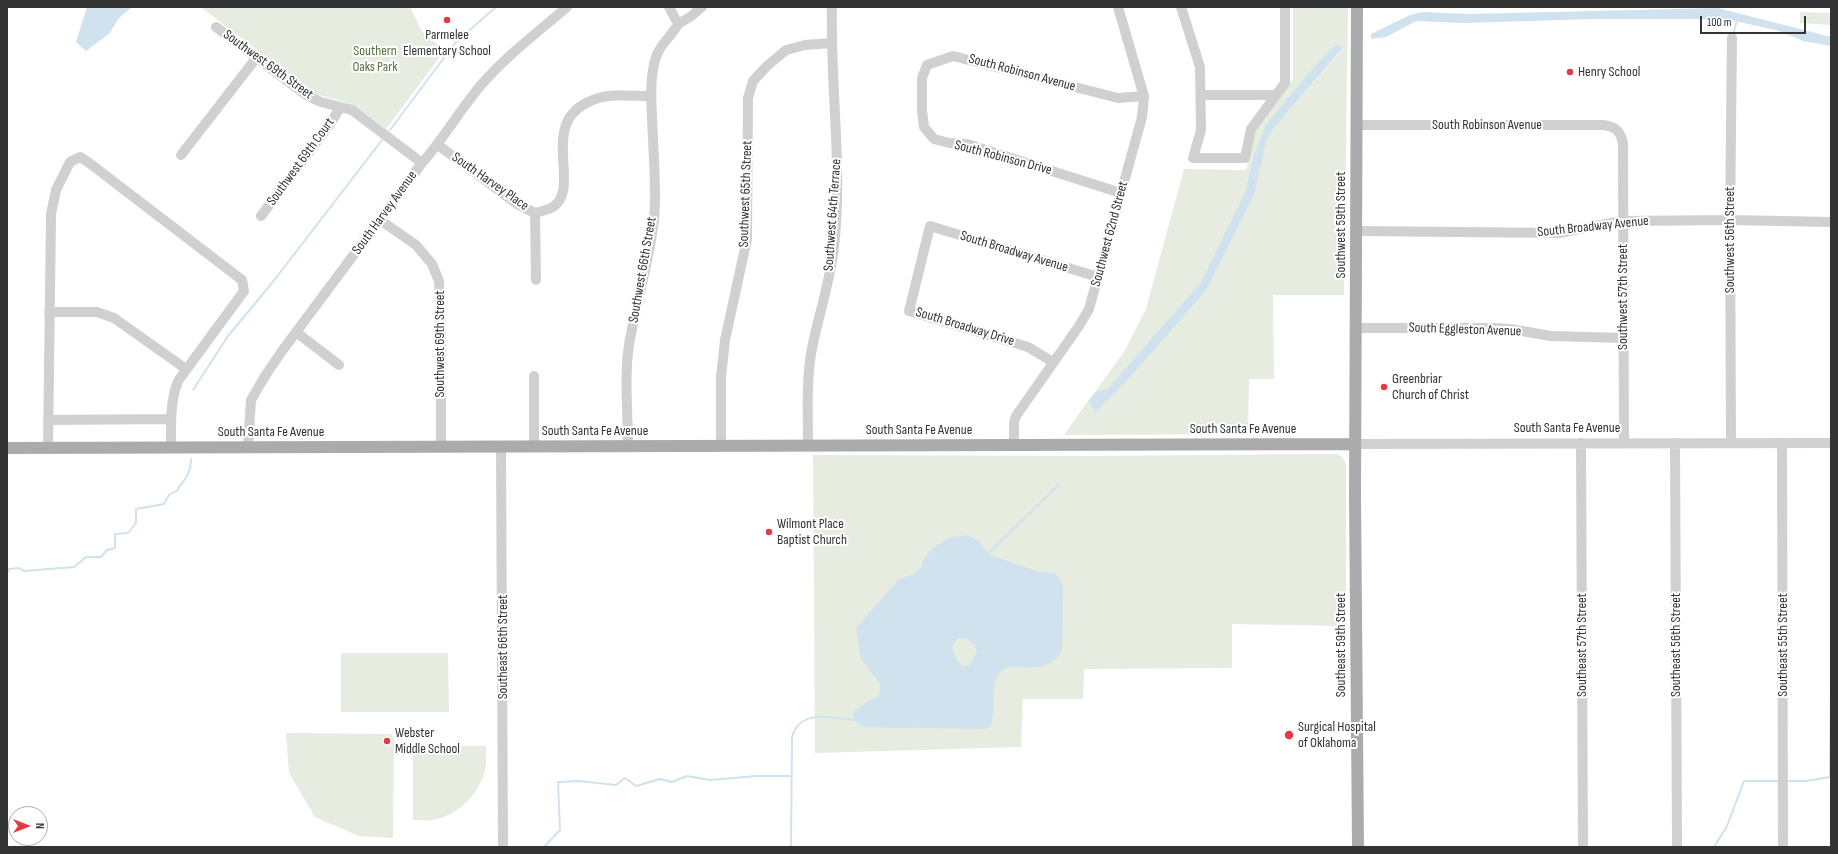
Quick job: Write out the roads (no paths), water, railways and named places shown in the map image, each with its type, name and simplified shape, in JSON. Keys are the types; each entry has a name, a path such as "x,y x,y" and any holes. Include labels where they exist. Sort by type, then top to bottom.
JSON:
{"main road":[{"name":"Southwest 59th Street","path":"1356,444 1355,231 1357,7"},
{"name":"South Santa Fe Avenue","path":"7,448 1356,444"},
{"name":"Southeast 59th Street","path":"1356,444 1358,847"}],"street":[{"name":"South Harvey Avenue","path":"248,447 252,400 282,351 422,163 438,145 452,123 482,84 511,54 566,7"},
{"path":"668,7 676,18 678,24 690,17 702,7"},
{"name":"Southwest 64th Terrace","path":"808,445 808,378 812,348 828,285 834,247 837,196 837,135 831,43 832,7"},
{"name":"Southwest 62nd Street","path":"1014,445 1014,422 1016,416 1084,318 1098,277 1142,117 1144,96 1118,7"},
{"path":"1182,7 1200,67 1201,130 1193,158 1245,158 1251,129 1285,83 1285,7"},
{"name":"Southwest 66th Street","path":"628,446 627,369 629,346 654,219 655,186 651,96 656,55 678,24"},
{"name":"Southwest 69th Street","path":"216,27 306,95 321,102 352,110 422,163"},
{"name":"Southwest 56th Street","path":"1731,443 1730,220 1732,38"},
{"name":"Southwest 65th Street","path":"721,445 721,377 725,340 747,238 748,98 753,81 767,66 786,50 805,45 831,43"},
{"name":"South Robinson Avenue","path":"921,91 922,78 927,65 953,56 1118,98 1144,96"},
{"path":"182,155 256,57"},
{"name":"South Robinson Drive","path":"921,91 924,127 934,139 979,148 1121,193"},
{"path":"1201,95 1276,95"},
{"name":"South Harvey Place","path":"438,145 517,204 535,213 554,206 561,196 563,187 562,139 565,125 572,114 584,104 594,99 651,96"},
{"name":"Southwest 69th Court","path":"261,216 330,124 340,108"},
{"name":"South Robinson Avenue","path":"1357,125 1610,125 1617,129"},
{"name":"Southwest 57th Street","path":"1617,129 1622,136 1623,144 1622,221 1624,442"},
{"path":"48,448 51,214 56,190 70,162 80,157 242,280 244,290 178,380 174,391 171,419 171,447"},
{"path":"535,213 536,280"},
{"name":"Southwest 69th Street","path":"380,220 416,245 432,264 439,281 441,335 441,446"},
{"name":"South Broadway Avenue","path":"1355,231 1559,233 1622,221 1730,220 1831,222"},
{"name":"South Broadway Avenue","path":"930,226 1098,277"},
{"name":"South Broadway Drive","path":"930,226 909,311 1028,347 1053,362"},
{"path":"49,312 97,312 114,318 186,369"},
{"name":"South Eggleston Avenue","path":"1355,328 1495,328 1551,336 1623,338"},
{"path":"296,332 339,365"},
{"path":"534,376 534,446"},
{"path":"48,420 171,419"},
{"name":"South Santa Fe Avenue","path":"1356,444 1624,442 1831,443"},
{"name":"Southeast 57th Street","path":"1581,443 1583,847"},
{"name":"Southeast 56th Street","path":"1676,443 1677,847"},
{"name":"Southeast 55th Street","path":"1782,443 1783,847"},
{"name":"Southeast 66th Street","path":"501,446 503,847"}],"water":[{"path":"87,7 132,7 119,18 109,34 86,51 76,42"},
{"path":"1718,8 1831,37 1831,46 1803,41 1779,31 1727,19 1593,19 1464,23 1416,21 1386,37 1371,39 1371,34 1410,15 1423,12 1469,14"},
{"path":"1339,44 1343,48 1273,129 1267,140 1254,195 1206,291 1126,382 1096,412 1088,401 1095,392 1107,389 1201,282 1245,192 1253,158 1265,126 1301,82 1330,50"},
{"path":"967,535 978,540 988,554 1038,572 1055,573 1063,584 1062,650 1057,657 1045,665 1031,668 1007,667 1001,672 995,685 993,718 991,726 984,729 864,727 854,721 853,713 862,705 879,695 880,684 861,659 856,628 900,578 913,575 922,566 923,560 931,550 948,538","holes":["959,638 967,639 975,645 977,652 969,666 962,666 954,656 953,645"]}],"waterway":[{"path":"390,130 455,43 496,7"},
{"path":"1733,35 1737,20"},
{"path":"193,390 228,336 272,283 382,140"},
{"path":"7,573 9,569 19,568 24,571 74,567 86,557 101,557 107,550 115,548 115,534 128,533 136,523 136,509 164,504 169,495 178,490 189,472 191,459"},
{"path":"987,555 1059,484"},
{"path":"1787,781 1806,781 1830,777 1831,683"},
{"path":"791,847 792,737 796,728 809,718 827,717 855,720"},
{"path":"544,847 560,830 558,782 578,781 616,785 625,778 636,786 660,779 672,782 687,776 710,780 756,776 791,776"},
{"path":"1714,847 1727,826 1744,781 1780,781"}],"place":[{"name":"Parmelee Elementary School","path":"447,20"},
{"name":"Henry School","path":"1570,72"},
{"name":"Greenbriar Church of Christ","path":"1384,387"},
{"name":"Wilmont Place Baptist Church","path":"769,532"},
{"name":"Surgical Hospital of Oklahoma","path":"1289,735"},
{"name":"Webster Middle School","path":"387,741"}],"park label":[{"name":"Southern Oaks Park","path":"375,60"}]}
